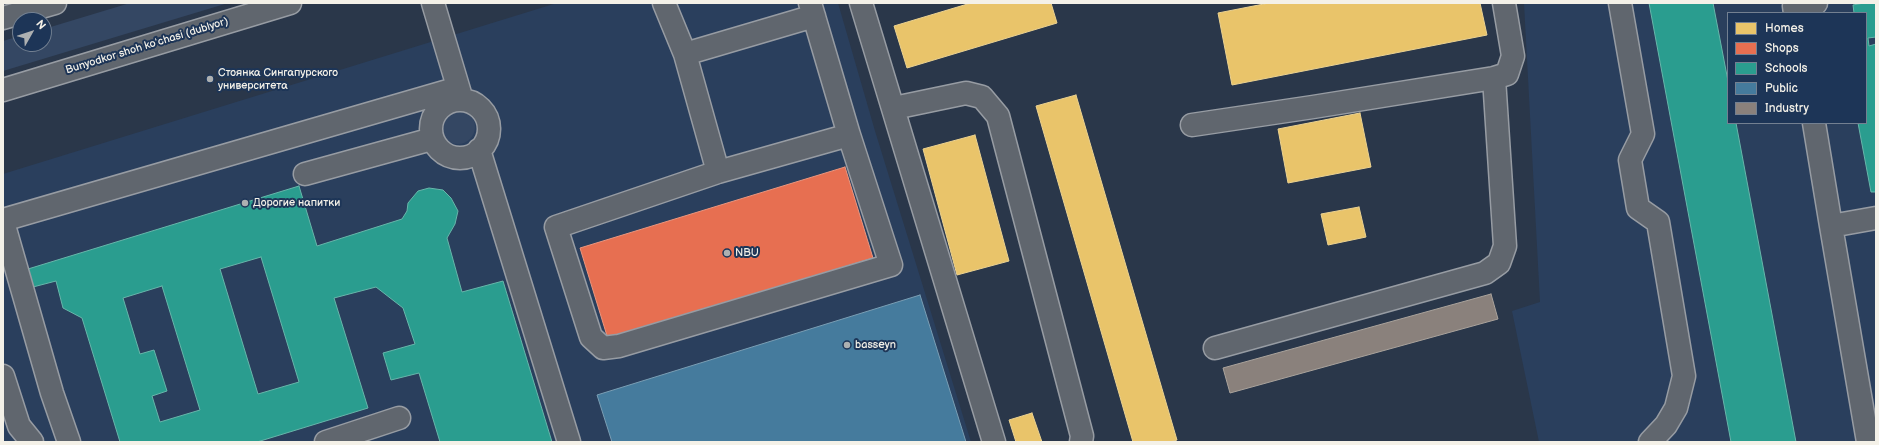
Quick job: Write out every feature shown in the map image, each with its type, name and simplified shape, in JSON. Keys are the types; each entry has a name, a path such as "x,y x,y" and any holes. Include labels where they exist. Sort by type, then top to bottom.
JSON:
{"street":[{"path":"3,18 55,3"},
{"name":"Bunyodkor shoh koʻchasi (dublyor)","path":"3,90 290,3"},
{"path":"433,3 460,94 474,104 486,117 488,135 485,143 479,150 465,157 457,158 442,152 432,139 431,125 435,113 441,106 460,94"},
{"path":"664,3 685,54 718,172"},
{"path":"861,3 994,442"},
{"path":"1192,125 1494,78 1507,74 1513,56 1504,3"},
{"path":"1620,3 1643,134 1630,160 1638,208 1658,222 1684,376 1676,408 1666,425 1650,442"},
{"path":"1795,12 1794,6 1816,3"},
{"path":"685,54 812,10 890,265 619,346 603,348 591,337 556,227 718,172 849,135"},
{"path":"1215,348 1485,273 1499,263 1505,246 1494,78"},
{"path":"894,108 966,93 982,97 998,116 1082,436 1081,442"},
{"path":"69,442 52,394 3,221 460,94"},
{"path":"1814,124 1868,442"},
{"path":"305,174 432,139"},
{"path":"479,150 569,442"},
{"path":"1831,226 1876,218"},
{"path":"3,376 18,433"},
{"path":"326,442 388,429"}],"shaded area":[{"path":"130,3 228,3 3,71 3,41 12,38 12,52 52,52 52,27"},
{"path":"557,3 838,3 875,131 971,442 3,442 3,174"},
{"path":"1524,3 1876,3 1876,442 1539,442 1512,311 1540,302"},
{"path":"455,110 461,110 465,111 472,117 475,127 474,134 468,141 461,144 455,144 451,143 444,137 441,130 441,124 442,120 448,113"}],"building: Homes":[{"path":"971,3 1051,3 1057,23 907,68 894,26"},
{"path":"1269,3 1480,3 1487,35 1232,85 1218,13"},
{"path":"1076,95 1177,440 1170,442 1133,442 1036,106"},
{"path":"1360,113 1371,167 1288,183 1278,129"},
{"path":"975,135 1009,261 957,275 923,149"},
{"path":"1359,207 1366,237 1328,245 1321,214"},
{"path":"1032,413 1042,442 1016,442 1009,420"}],"building: Shops":[{"name":"NBU","path":"845,167 873,258 608,339 580,248"}],"building: Schools":[{"path":"1649,3 1713,3 1727,76 1727,124 1736,124 1796,442 1731,442"},
{"path":"1876,3 1876,37 1868,38 1869,46 1876,44 1876,192 1871,192 1858,124 1867,124 1867,12 1854,12 1853,5"},
{"path":"299,186 317,246 402,219 407,211 408,203 418,191 429,188 443,190 451,198 458,211 455,224 447,238 462,292 503,281 552,442 440,442 419,373 391,380 383,353 415,344 403,308 376,287 334,298 368,408 257,442 120,442 82,318 63,308 56,281 33,287 28,269","holes":["261,257 299,382 258,394 220,269","162,286 200,410 160,422 152,396 167,391 154,350 140,354 123,298"]}],"building: Public":[{"name":"basseyn","path":"920,295 966,442 612,442 597,395"}],"building: Industry":[{"path":"1491,294 1498,319 1230,393 1223,368"}],"place":[{"name":"Стоянка Сингапурского университета","path":"210,79"},
{"name":"Дорогие напитки","path":"245,203"},
{"name":"NBU","path":"727,253"},
{"name":"basseyn","path":"847,345"}]}
